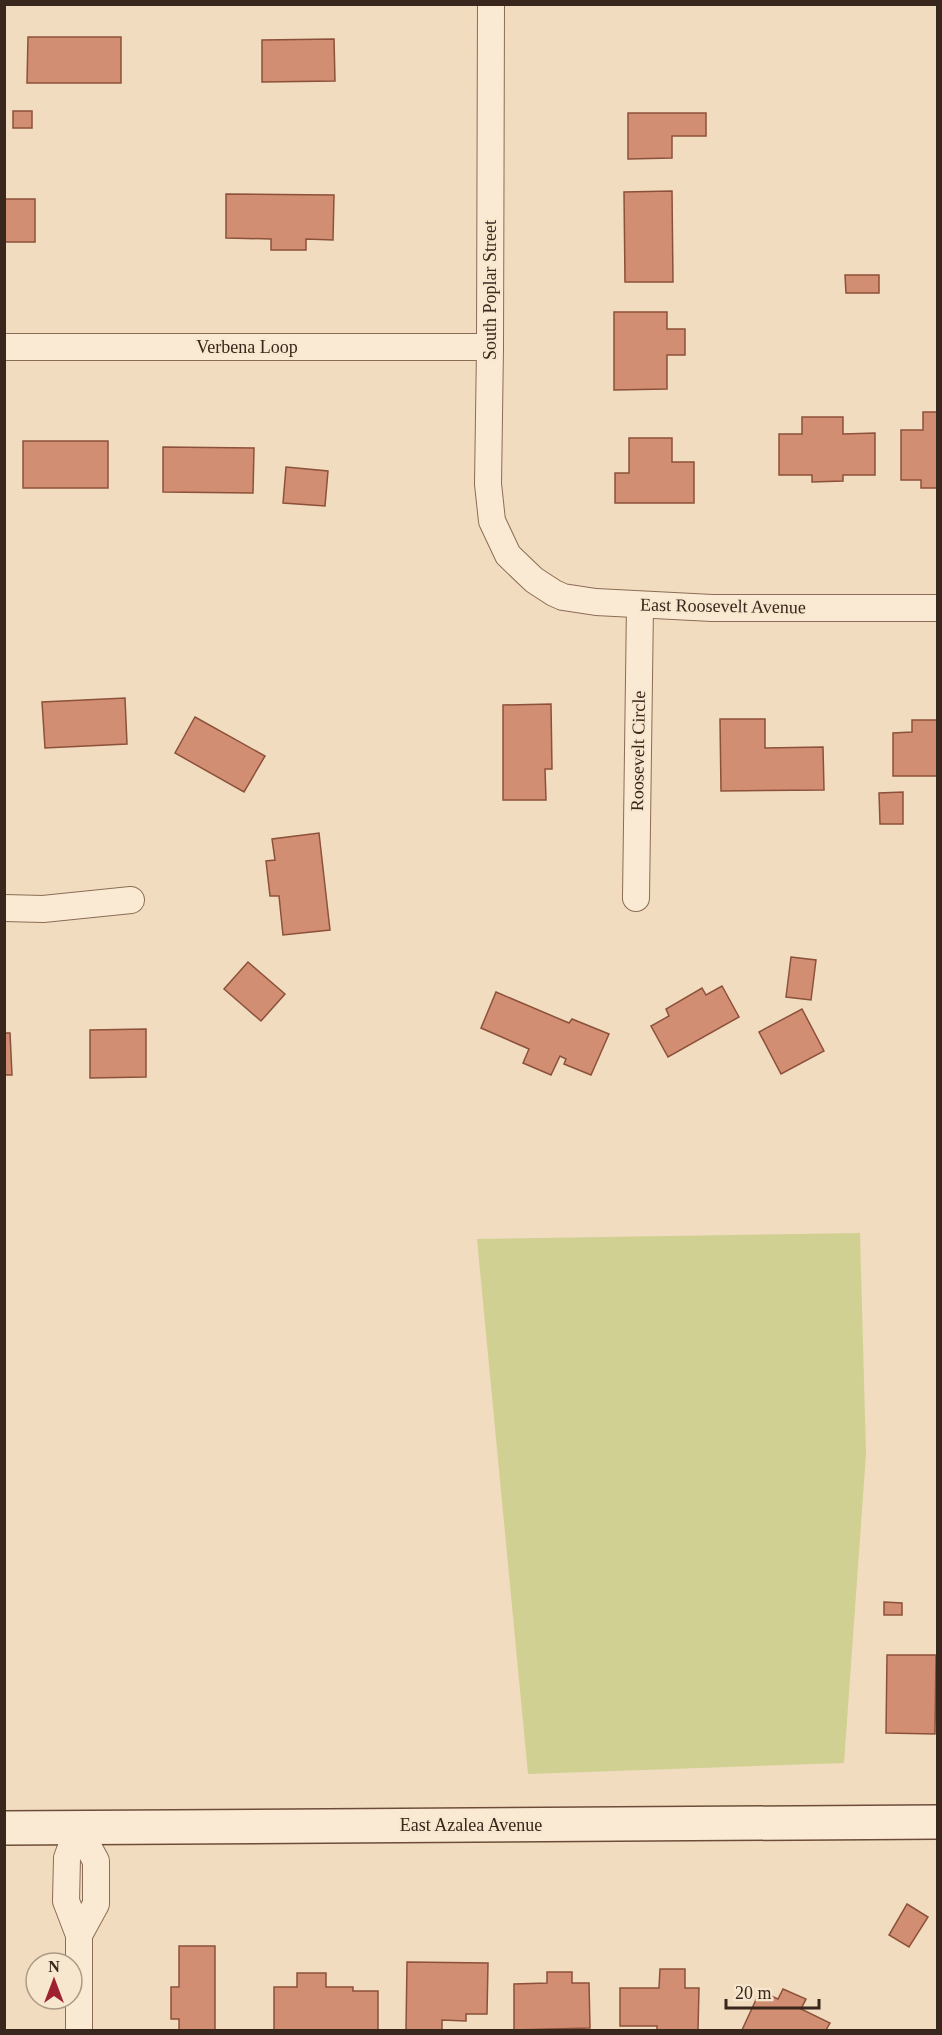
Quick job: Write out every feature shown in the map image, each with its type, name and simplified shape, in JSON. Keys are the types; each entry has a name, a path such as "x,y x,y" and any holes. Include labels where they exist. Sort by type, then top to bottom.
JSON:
{"street":[{"name":"South Poplar Street","path":"491,4 488,483 492,521 508,555 520,567"},
{"name":"Verbena Loop","path":"4,346 490,347"},
{"name":"East Roosevelt Avenue","path":"520,567 534,580 563,597 596,602 712,608 938,608"},
{"name":"Roosevelt Circle","path":"636,898 640,605"},
{"path":"4,908 43,909 131,900"},
{"name":"East Azalea Avenue","path":"4,1828 938,1822"},
{"path":"78,1828 67,1858 66,1901 79,1935 79,2031"}],"green space":[{"path":"860,1233 866,1454 844,1763 528,1774 477,1239"}],"building":[{"path":"28,37 121,37 121,83 27,83"},
{"path":"334,39 335,81 262,82 262,40"},
{"path":"13,111 32,111 32,128 13,128"},
{"path":"628,113 706,113 706,136 672,136 672,158 628,159"},
{"path":"672,191 673,282 625,282 624,192"},
{"path":"226,194 334,195 333,240 306,239 306,250 271,250 271,239 226,238"},
{"path":"4,199 35,199 35,242 4,242"},
{"path":"845,275 879,275 879,293 846,293"},
{"path":"614,312 667,312 667,329 685,329 685,355 667,355 667,389 614,390"},
{"path":"923,412 938,412 938,488 921,488 921,480 901,480 901,430 923,430"},
{"path":"802,417 843,417 843,434 875,433 875,475 843,475 843,481 812,482 812,475 779,475 779,434 802,434"},
{"path":"629,438 672,438 672,462 694,462 694,503 615,503 615,473 629,473"},
{"path":"23,441 108,441 108,488 23,488"},
{"path":"163,447 254,448 253,493 163,492"},
{"path":"286,467 328,471 325,506 283,503"},
{"path":"125,698 127,744 45,748 42,702"},
{"path":"551,704 552,769 545,769 546,800 503,800 503,705"},
{"path":"195,717 265,756 244,792 175,753"},
{"path":"720,719 765,719 765,748 823,747 824,790 721,791"},
{"path":"912,720 938,720 938,776 893,776 893,733 912,732"},
{"path":"903,792 903,824 880,824 879,793"},
{"path":"319,833 330,930 283,935 279,896 270,896 266,861 275,860 272,839"},
{"path":"791,957 816,960 811,1000 786,997"},
{"path":"248,962 285,994 261,1021 224,989"},
{"path":"722,986 739,1017 668,1057 651,1026 669,1016 666,1009 702,988 706,995"},
{"path":"496,992 569,1023 572,1019 609,1034 591,1075 564,1064 566,1059 560,1056 551,1075 523,1063 529,1049 481,1028"},
{"path":"802,1009 824,1051 781,1074 759,1032"},
{"path":"146,1029 146,1077 90,1078 90,1030"},
{"path":"4,1033 10,1033 12,1075 4,1075"},
{"path":"884,1602 902,1603 902,1615 884,1615"},
{"path":"887,1655 936,1655 935,1734 886,1733"},
{"path":"907,1904 928,1917 909,1947 889,1935"},
{"path":"179,1946 215,1946 215,2030 179,2030 179,2019 171,2019 171,1987 179,1987"},
{"path":"407,1962 488,1963 487,2014 466,2014 466,2021 442,2020 442,2030 406,2030"},
{"path":"660,1969 685,1969 685,1988 699,1988 698,2030 657,2030 657,2026 620,2026 620,1988 659,1988"},
{"path":"547,1972 572,1972 572,1983 589,1983 590,2028 514,2030 514,1984 547,1983"},
{"path":"297,1973 326,1973 326,1987 353,1987 353,1991 378,1991 378,2030 274,2030 274,1987 297,1987"},
{"path":"783,1989 806,1999 801,2009 830,2023 826,2030 742,2030 760,1991 778,1999"}]}
